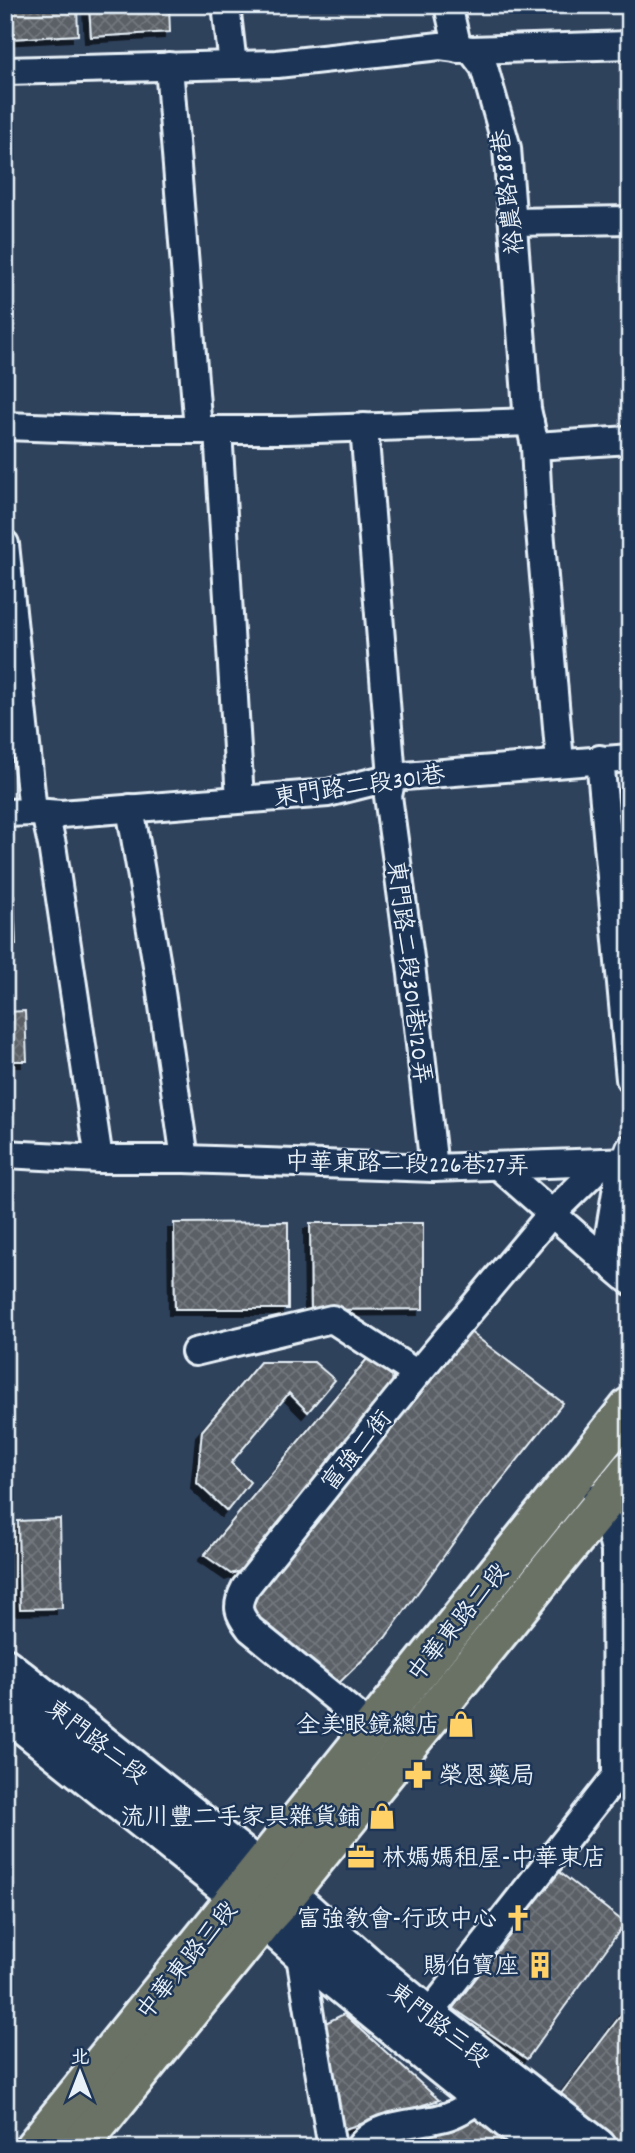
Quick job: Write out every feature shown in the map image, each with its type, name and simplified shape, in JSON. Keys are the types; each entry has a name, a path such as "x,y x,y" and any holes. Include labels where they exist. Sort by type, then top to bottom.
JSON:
{"main road":[{"name":"中華東路二段","path":"262,1895 372,1728 630,1407"},
{"name":"中華東路二段","path":"262,1895 630,1470"},
{"name":"東門路二段","path":"5,1668 262,1895"},
{"name":"東門路二段","path":"5,1709 262,1895"},
{"name":"東門路三段","path":"262,1895 300,1950 544,2148"},
{"name":"東門路三段","path":"262,1895 427,2016 597,2148"},
{"name":"中華東路三段","path":"34,2148 262,1895"},
{"name":"中華東路三段","path":"78,2148 262,1895"}],"street":[{"path":"226,5 233,65"},
{"name":"裕農路288巷","path":"448,5 465,49 484,67 507,148 527,409 533,434 560,762"},
{"path":"464,5 465,49"},
{"path":"5,71 277,64 440,46 465,49 630,45"},
{"path":"169,66 208,430 240,799"},
{"path":"513,222 630,220"},
{"path":"5,426 208,430 365,427 630,440"},
{"name":"東門路二段301巷120弄","path":"365,427 392,777 388,796 434,1168"},
{"path":"5,544 39,812 52,845 99,1159"},
{"name":"東門路二段301巷","path":"5,813 61,814 328,793 392,777 630,758"},
{"path":"600,760 630,1079"},
{"path":"131,808 185,1159"},
{"name":"中華東路二段226巷27弄","path":"5,1154 434,1168 499,1167 622,1158"},
{"path":"605,1260 622,1158"},
{"name":"富強二街","path":"372,1728 250,1629 240,1615 238,1601 245,1588 417,1374 551,1214 622,1158"},
{"path":"499,1167 630,1281"},
{"path":"195,1352 332,1319 417,1374"},
{"path":"427,2016 616,1776 615,1551 603,1502 573,1478"},
{"path":"300,1950 332,2148"},
{"path":"359,2148 365,2139 390,2127 441,2118 461,2111 481,2098"}],"building":[{"path":"9,5 77,5 78,35 10,39"},
{"path":"89,5 169,5 170,32 91,37"},
{"path":"5,895 14,895 16,945 5,945"},
{"path":"25,1011 27,1061 5,1061 5,1012"},
{"path":"288,1222 288,1309 175,1309 174,1223"},
{"path":"310,1223 423,1223 423,1309 311,1310"},
{"path":"465,1328 563,1403 469,1521 385,1638 338,1684 244,1608"},
{"path":"372,1353 392,1371 393,1389 252,1567 231,1574 204,1555"},
{"path":"260,1362 314,1362 335,1380 308,1412 289,1393 231,1463 250,1482 227,1511 197,1483 202,1431"},
{"path":"60,1519 62,1608 20,1609 18,1521"},
{"name":"賜伯寶座","path":"558,1871 625,1923 527,2059 453,2008"},
{"path":"628,2006 630,2148 625,2148 557,2099"},
{"path":"344,2014 439,2100 341,2130 321,2025"},
{"path":"488,2118 517,2148 430,2148 430,2127"}],"place":[{"name":"全美眼鏡總店","path":"461,1724"},
{"name":"榮恩藥局","path":"418,1775"},
{"name":"流川豐二手家具雜貨鋪","path":"382,1816"},
{"name":"林媽媽租屋-中華東店","path":"361,1857"},
{"name":"富強教會-行政中心","path":"518,1918"},
{"name":"賜伯寶座","path":"540,1965"}]}
